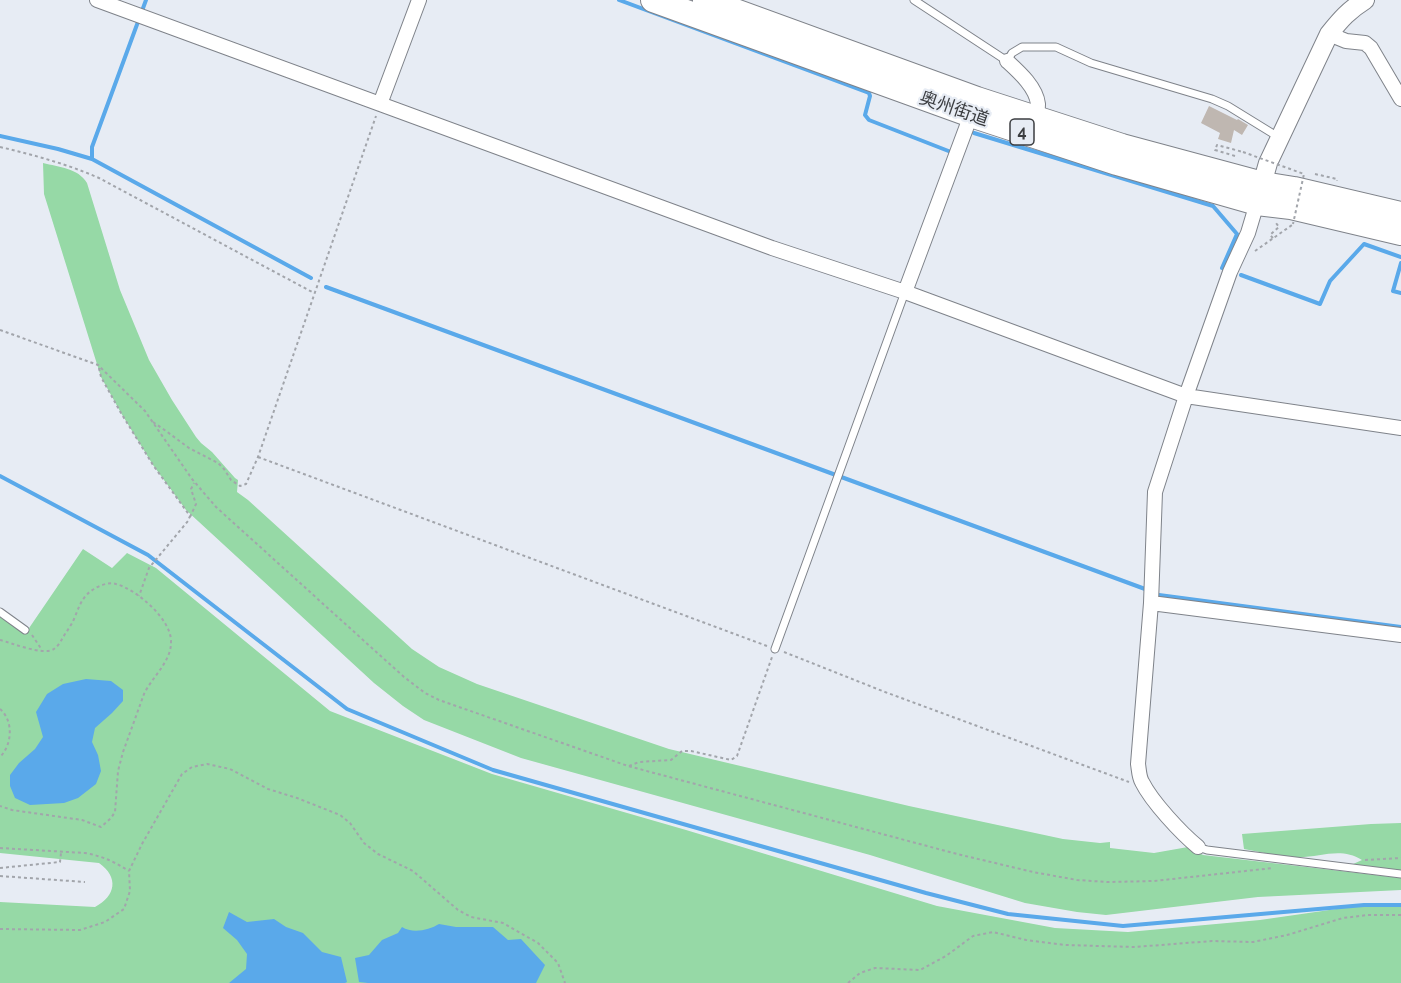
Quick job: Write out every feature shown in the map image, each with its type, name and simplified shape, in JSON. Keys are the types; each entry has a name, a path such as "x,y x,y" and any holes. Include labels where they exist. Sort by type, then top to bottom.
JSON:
{"highway":[{"name":"奥州街道","path":"653,0 971,116 1117,163 1260,193 1294,189 1401,214"},
{"name":"奥州街道","path":"705,0 977,99 1260,193 1291,207 1401,233"}],"street":[{"path":"97,0 772,248 905,292 1186,396 1401,428"},
{"path":"380,104 419,0"},
{"path":"1198,847 1153,799 1141,780 1138,764 1151,603 1155,492 1230,272 1248,233 1268,163 1329,34 1341,18 1365,0"},
{"path":"1329,34 1365,43 1371,48 1401,99"},
{"path":"1007,61 1023,75 1032,90 1038,105 1037,119"},
{"path":"905,292 971,116"},
{"path":"1151,603 1401,635"}],"lane":[{"path":"914,0 1007,61 1011,53 1022,47 1056,47 1091,63 1212,99 1228,106 1280,138"},
{"path":"775,649 905,292"},
{"path":"0,612 25,630"},
{"path":"1198,847 1401,874"}],"path":[{"path":"153,422 189,448 218,463 231,480 240,486 246,484 258,457 380,104"},
{"path":"1235,156 1215,150 1217,145 1304,174 1293,224 1252,252"},
{"path":"0,147 74,167 99,178 315,293"},
{"path":"1273,238 1270,235 1278,229"},
{"path":"0,330 98,365 145,411 194,483 225,516 404,677 425,693 439,700 628,766 1033,872 1077,880 1108,882 1154,881 1283,867"},
{"path":"98,365 101,377 121,413 153,465 186,510 189,519"},
{"path":"258,457 1127,782 1141,780"},
{"path":"139,597 149,568 189,519 196,504 191,489 194,483"},
{"path":"0,640 33,650 55,649 74,621 78,606 86,595 100,585 114,583 139,597 161,617 169,632 171,642 168,655 144,694 123,752 118,771 114,812 111,818 101,827 81,820 12,810 0,806"},
{"path":"25,630 36,638 42,650"},
{"path":"628,766 639,762 671,760 682,751 731,760 737,756 775,649"},
{"path":"0,709 4,712 10,729 5,752 0,757"},
{"path":"0,929 80,930 105,922 124,909 130,891 129,871 182,774 192,767 207,764 230,769 268,789 340,815 350,823 364,843 378,854 413,871 458,910 471,917 503,923 538,943 558,963 565,983"},
{"path":"0,848 85,853 114,861 129,871"},
{"path":"0,868 60,862 61,853"},
{"path":"1362,860 1401,858"},
{"path":"0,876 85,882"},
{"path":"848,983 860,973 875,968 920,970 946,956 973,936 993,932 1026,940 1065,945 1134,947 1212,941 1253,942 1287,935 1343,918 1401,915"}],"green space":[{"path":"43,163 73,171 87,183 120,290 149,360 196,437 238,480 237,492 412,649 439,667 477,684 669,749 909,806 1063,839 1110,842 1110,848 1154,853 1188,847 1203,855 1401,878 1401,890 1258,897 1106,915 1025,903 870,855 521,758 424,720 374,683 186,510 153,465 101,377 44,194"},
{"path":"83,549 112,568 127,553 156,568 330,711 492,774 937,906 1055,928 1128,932 1260,920 1364,905 1401,906 1401,983 0,983 0,902 95,907 102,903 111,892 110,874 99,863 0,853 0,617 25,634"},
{"path":"1401,823 1401,871 1351,865 1362,860 1346,854 1290,857 1244,849 1242,834 1371,824"}],"water":[{"path":"86,679 111,681 123,690 123,701 95,728 92,742 98,755 101,771 96,784 78,798 64,803 30,805 15,798 10,786 10,775 19,763 35,749 43,737 36,712 47,694 63,684"},
{"path":"229,912 247,922 274,919 286,927 303,933 322,952 341,957 347,982 229,983 246,969 247,954 237,940 223,928"},
{"path":"439,924 456,927 493,927 508,940 521,939 545,965 536,983 359,982 355,958 369,955 382,940 398,933 402,927 421,930"}],"building":[{"path":"1209,106 1248,125 1242,135 1234,130 1231,143 1218,139 1220,133 1201,123"}],"waterway":[{"path":"92,159 92,147 146,0"},
{"path":"619,0 869,93 865,115 869,120 951,152"},
{"path":"974,133 1213,206 1237,234 1222,268"},
{"path":"0,136 92,159 311,278"},
{"path":"1241,275 1320,304 1330,281 1364,244 1401,257"},
{"path":"1401,263 1393,291 1401,293"},
{"path":"326,287 1145,589"},
{"path":"0,476 148,555 347,709 493,770 926,893 1008,914 1123,926 1364,905 1401,905"},
{"path":"1159,595 1401,627"}]}
